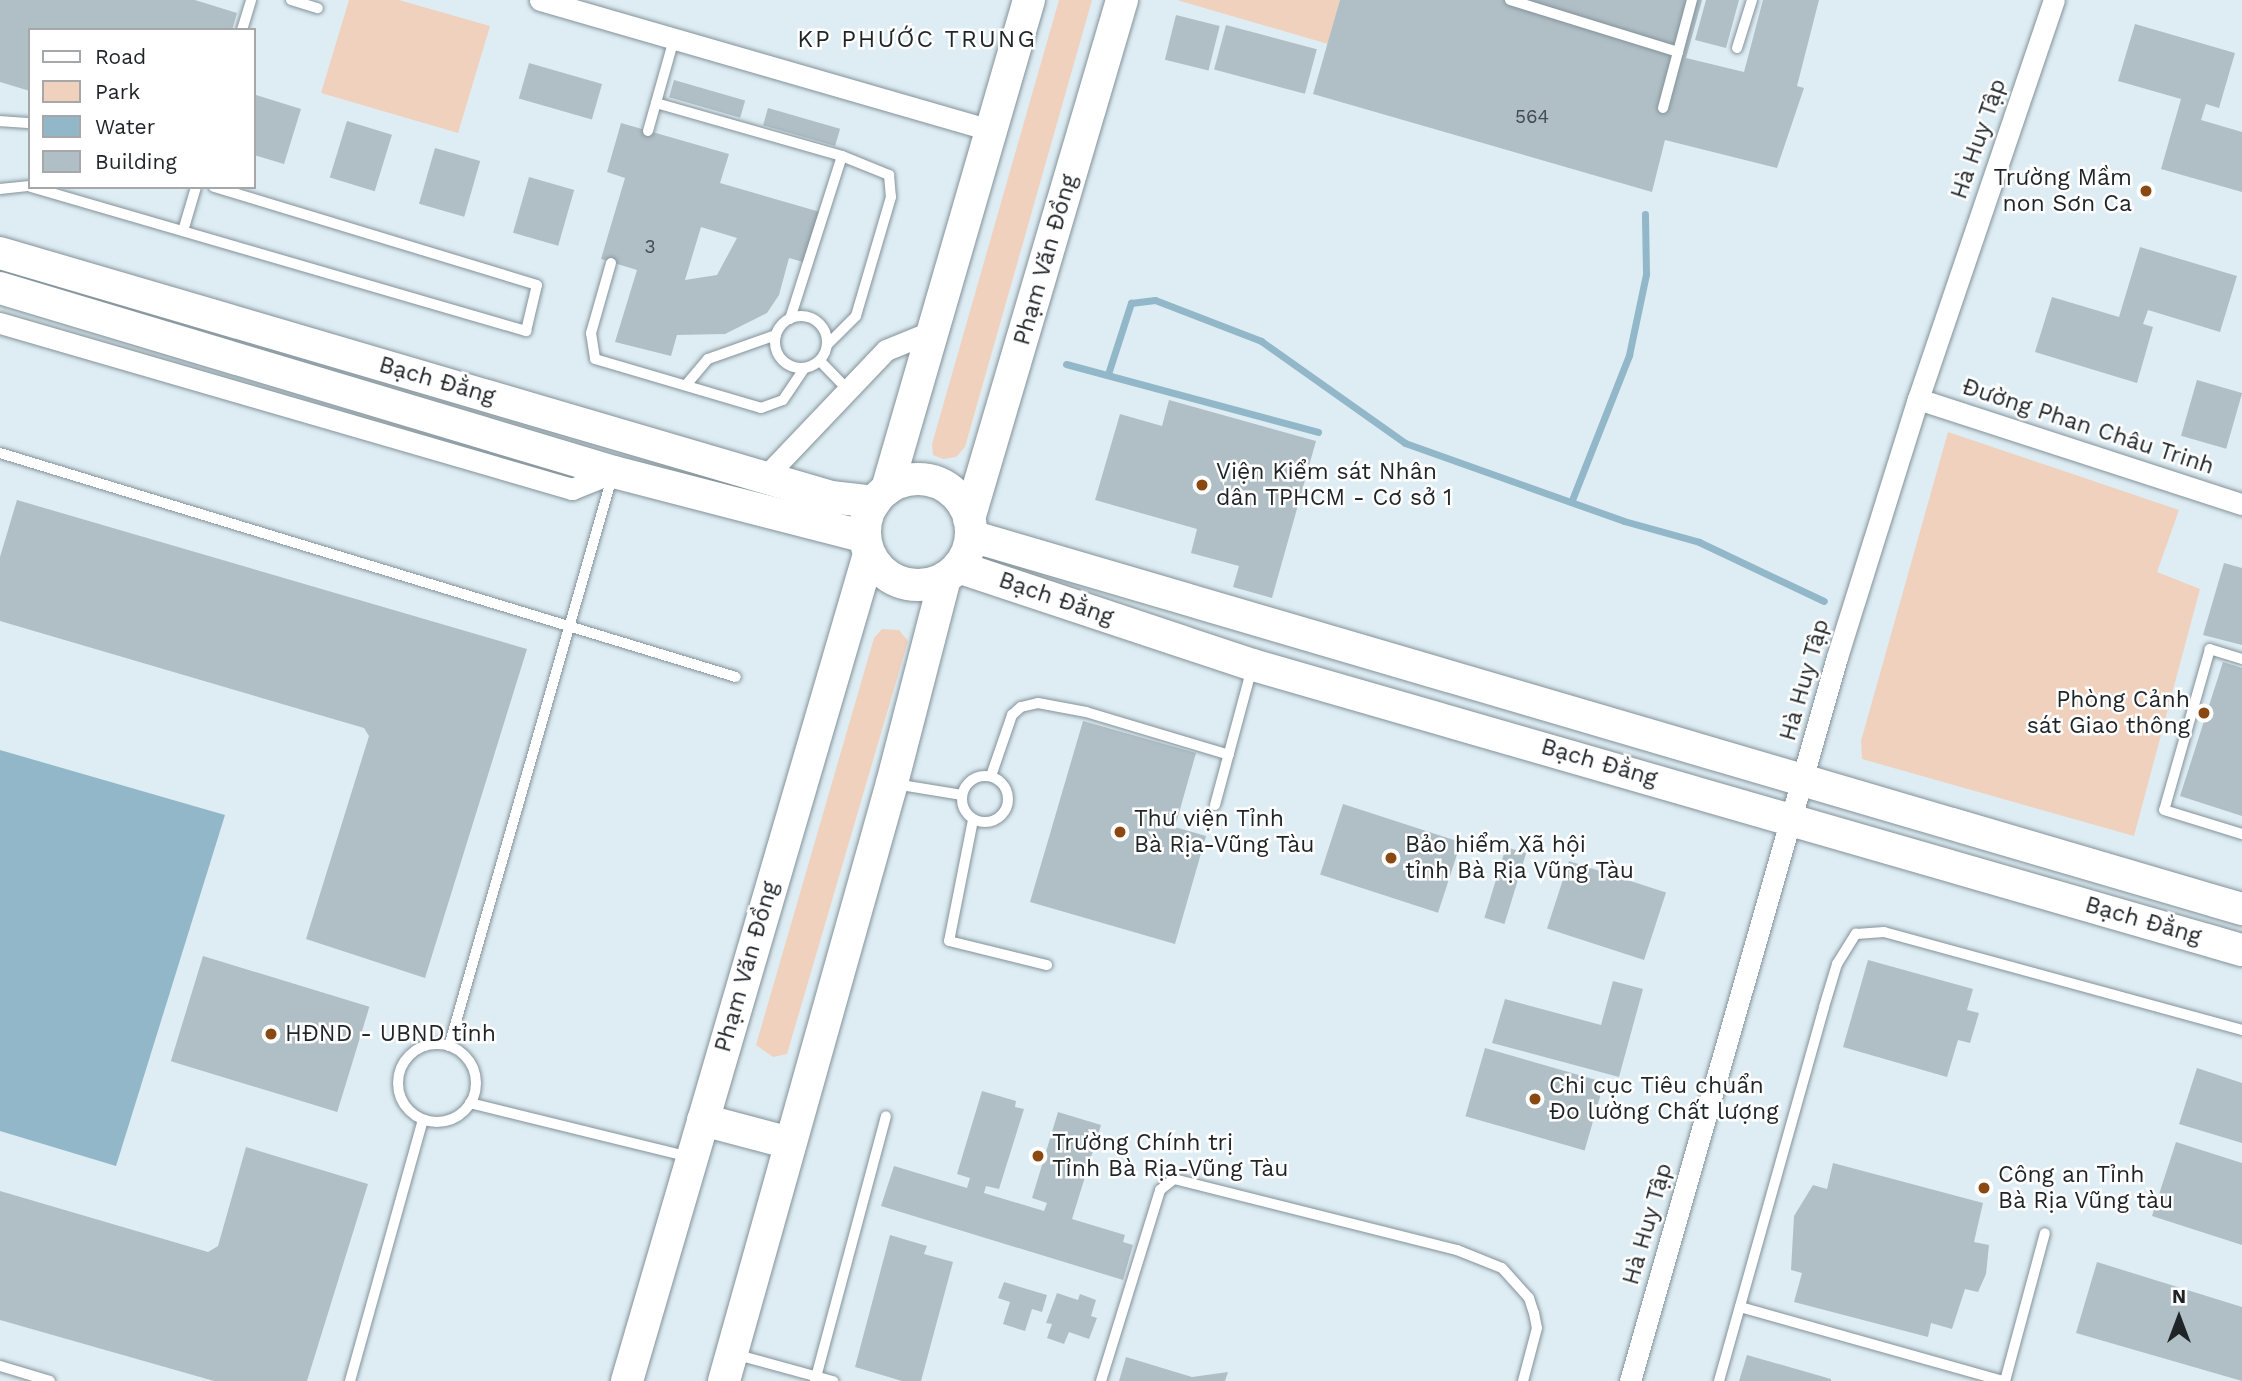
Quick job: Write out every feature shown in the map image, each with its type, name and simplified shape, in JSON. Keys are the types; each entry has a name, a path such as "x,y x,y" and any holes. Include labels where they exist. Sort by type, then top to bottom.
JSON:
{"street":[{"path":"540,0 991,130"},
{"path":"952,572 910,585 879,568 867,545 934,330 1029,0"},
{"name":"Phạm Văn Đồng","path":"970,528 1122,0"},
{"name":"Hà Huy Tập","path":"1630,1381 1794,819 1837,657 1918,399 2054,0"},
{"name":"Bạch Đằng","path":"0,253 831,497 881,495"},
{"name":"Bạch Đằng","path":"0,288 867,545"},
{"path":"0,323 572,489 614,472"},
{"path":"765,477 886,351 934,330"},
{"name":"Đường Phan Châu Trinh","path":"1918,399 2242,504"},
{"path":"728,1367 952,572 970,528 962,503 936,483 911,481 881,495"},
{"name":"Bạch Đằng","path":"970,528 1804,781 2242,909"},
{"name":"Phạm Văn Đồng","path":"627,1381 867,545"},
{"name":"Bạch Đằng","path":"952,572 1253,665 2242,950"},
{"path":"703,1120 790,1143"}],"lane":[{"path":"243,28 251,0"},
{"path":"291,0 318,8"},
{"path":"1510,0 1678,52"},
{"path":"1663,108 1692,0"},
{"path":"1737,48 1752,0"},
{"path":"648,131 674,38"},
{"path":"611,262 591,333 595,359 761,408 783,400 804,369 820,361 828,344 856,316 891,197 889,175 883,169 656,103"},
{"path":"0,121 13,118 28,122"},
{"path":"686,385 708,359 776,335 790,319 842,156"},
{"path":"0,189 28,187"},
{"path":"37,189 526,331 537,285 221,189"},
{"path":"183,231 195,189"},
{"path":"790,319 816,321 828,344"},
{"path":"776,335 780,358 804,369"},
{"path":"820,361 848,390"},
{"path":"0,453 736,677"},
{"path":"449,1046 614,472"},
{"path":"2242,659 2210,649 2164,810 2242,834"},
{"path":"1215,806 1253,665"},
{"path":"991,776 1012,715 1021,707 1038,703 1086,712 1229,755"},
{"path":"962,795 975,778 991,776 1006,789 1007,806 996,820 973,820"},
{"path":"892,783 962,795"},
{"path":"962,795 973,820 949,941 1047,965"},
{"path":"1719,1381 1824,1007 1838,964 1856,934 1884,932 2242,1030"},
{"path":"426,1045 449,1046 463,1053 476,1075 470,1103 446,1121 423,1120 399,1096 399,1071 414,1050 426,1045"},
{"path":"470,1103 692,1158"},
{"path":"816,1379 887,1116"},
{"path":"350,1381 423,1120"},
{"path":"1101,1381 1160,1190 1174,1180 1457,1250 1502,1268 1529,1298 1535,1320 1523,1381"},
{"path":"1740,1307 2004,1381 2045,1233"},
{"path":"0,1366 50,1381"},
{"path":"728,1367 834,1381"}],"green space":[{"path":"349,0 399,0 490,26 458,133 321,93"},
{"path":"1059,0 1092,0 965,447 956,457 943,459 933,455 932,444"},
{"path":"1177,0 1340,0 1328,44"},
{"path":"1948,432 2179,510 2157,572 2200,589 2134,836 1862,759 1861,741"},
{"path":"882,629 899,630 908,641 787,1054 773,1057 756,1045 874,638"}],"water":[{"path":"0,750 225,815 116,1166 0,1131"}],"building":[{"path":"0,0 195,0 237,13 233,28 28,28 28,90 0,82"},
{"path":"1340,0 1702,0 1686,58 1744,72 1763,0 1819,0 1797,86 1804,88 1777,168 1665,140 1652,192 1313,94"},
{"path":"1706,0 1739,0 1726,48 1695,40"},
{"path":"1176,15 1220,26 1209,71 1165,60"},
{"path":"2135,24 2235,53 2219,108 2206,104 2201,120 2242,132 2242,192 2161,169 2181,99 2118,81"},
{"path":"1226,25 1317,49 1305,94 1214,69"},
{"path":"529,63 602,84 592,120 519,99"},
{"path":"674,80 745,100 740,118 669,97"},
{"path":"256,95 301,109 284,164 256,156"},
{"path":"768,108 840,129 835,146 763,125"},
{"path":"347,121 392,135 375,191 330,177"},
{"path":"621,123 729,154 720,183 820,212 803,262 789,258 779,295 767,313 725,334 677,335 671,356 615,342 637,270 601,259 625,178 607,172","holes":["701,227 737,238 717,275 685,280"]},
{"path":"435,148 480,161 464,217 419,204"},
{"path":"529,177 574,190 558,246 513,233"},
{"path":"2140,247 2237,276 2220,332 2148,310 2143,324 2153,327 2137,383 2035,352 2052,297 2119,317"},
{"path":"2197,380 2242,393 2226,449 2181,436"},
{"name":"Viện Kiểm sát Nhân dân TPHCM - Cơ sở 1","path":"1169,400 1316,441 1272,598 1233,587 1239,566 1191,553 1197,529 1095,500 1120,414 1162,426"},
{"path":"17,500 527,649 425,978 306,939 369,736 364,728 0,621 0,557"},
{"path":"2224,563 2242,568 2242,645 2203,635"},
{"path":"2223,662 2242,668 2242,816 2180,796"},
{"name":"Thư viện Tỉnh Bà Rịa-Vũng Tàu","path":"1083,721 1196,753 1175,827 1206,836 1175,944 1030,902"},
{"name":"Bảo hiểm Xã hội tỉnh Bà Rịa Vũng Tàu","path":"1343,804 1461,842 1438,913 1320,874"},
{"path":"1506,847 1526,853 1504,924 1484,918"},
{"path":"1569,861 1666,893 1644,960 1547,929"},
{"name":"HĐND - UBND tỉnh","path":"203,956 369,1007 337,1112 171,1061"},
{"path":"1868,960 1973,989 1967,1010 1979,1013 1970,1043 1958,1040 1947,1077 1843,1047"},
{"path":"1613,981 1643,989 1619,1077 1492,1043 1505,999 1601,1025"},
{"name":"Chi cục Tiêu chuẩn Đo lường Chất lượng","path":"1485,1048 1604,1082 1585,1150 1465,1116"},
{"path":"2197,1068 2242,1083 2242,1143 2179,1124"},
{"path":"982,1091 1016,1101 1015,1107 1024,1109 999,1189 986,1186 984,1193 1044,1211 1047,1203 1032,1198 1058,1112 1101,1125 1072,1219 1125,1235 1123,1242 1133,1245 1123,1280 881,1206 894,1166 967,1188 970,1178 957,1174"},
{"path":"2176,1142 2242,1163 2242,1245 2152,1216"},
{"path":"246,1147 368,1184 307,1381 214,1381 0,1320 0,1191 208,1252 218,1246"},
{"path":"1833,1163 1983,1203 1974,1242 1989,1245 1986,1274 1978,1292 1965,1289 1952,1329 1931,1323 1928,1337 1794,1302 1802,1273 1791,1270 1794,1216 1813,1185 1827,1189"},
{"path":"890,1235 927,1246 924,1254 953,1262 921,1381 902,1381 855,1367"},
{"path":"2097,1262 2242,1307 2242,1381 2076,1333"},
{"path":"1004,1282 1047,1295 1042,1312 1032,1309 1025,1331 1003,1324 1010,1302 998,1298"},
{"path":"1057,1293 1078,1300 1080,1294 1096,1300 1091,1316 1097,1318 1089,1339 1069,1332 1064,1344 1047,1338 1052,1324 1046,1323"},
{"path":"1747,1355 1831,1379 1831,1381 1739,1381"},
{"path":"1126,1357 1192,1377 1228,1372 1225,1381 1119,1381"}],"waterway":[{"path":"1572,500 1629,355 1646,274 1645,214"},
{"path":"1108,374 1131,303 1155,300 1261,341 1405,443 1624,521 1699,542 1824,601"},
{"path":"1066,364 1318,432"}],"place":[{"name":"Trường Mầm non Sơn Ca","path":"2146,191"},
{"name":"Viện Kiểm sát Nhân dân TPHCM - Cơ sở 1","path":"1202,485"},
{"name":"Phòng Cảnh sát Giao thông","path":"2204,713"},
{"name":"Thư viện Tỉnh Bà Rịa-Vũng Tàu","path":"1120,832"},
{"name":"Bảo hiểm Xã hội tỉnh Bà Rịa Vũng Tàu","path":"1391,858"},
{"name":"HĐND - UBND tỉnh","path":"271,1034"},
{"name":"Chi cục Tiêu chuẩn Đo lường Chất lượng","path":"1535,1099"},
{"name":"Trường Chính trị Tỉnh Bà Rịa-Vũng Tàu","path":"1038,1156"},
{"name":"Công an Tỉnh Bà Rịa Vũng tàu","path":"1984,1188"}],"district":[{"name":"KP PHƯỚC TRUNG","path":"917,40"}]}
